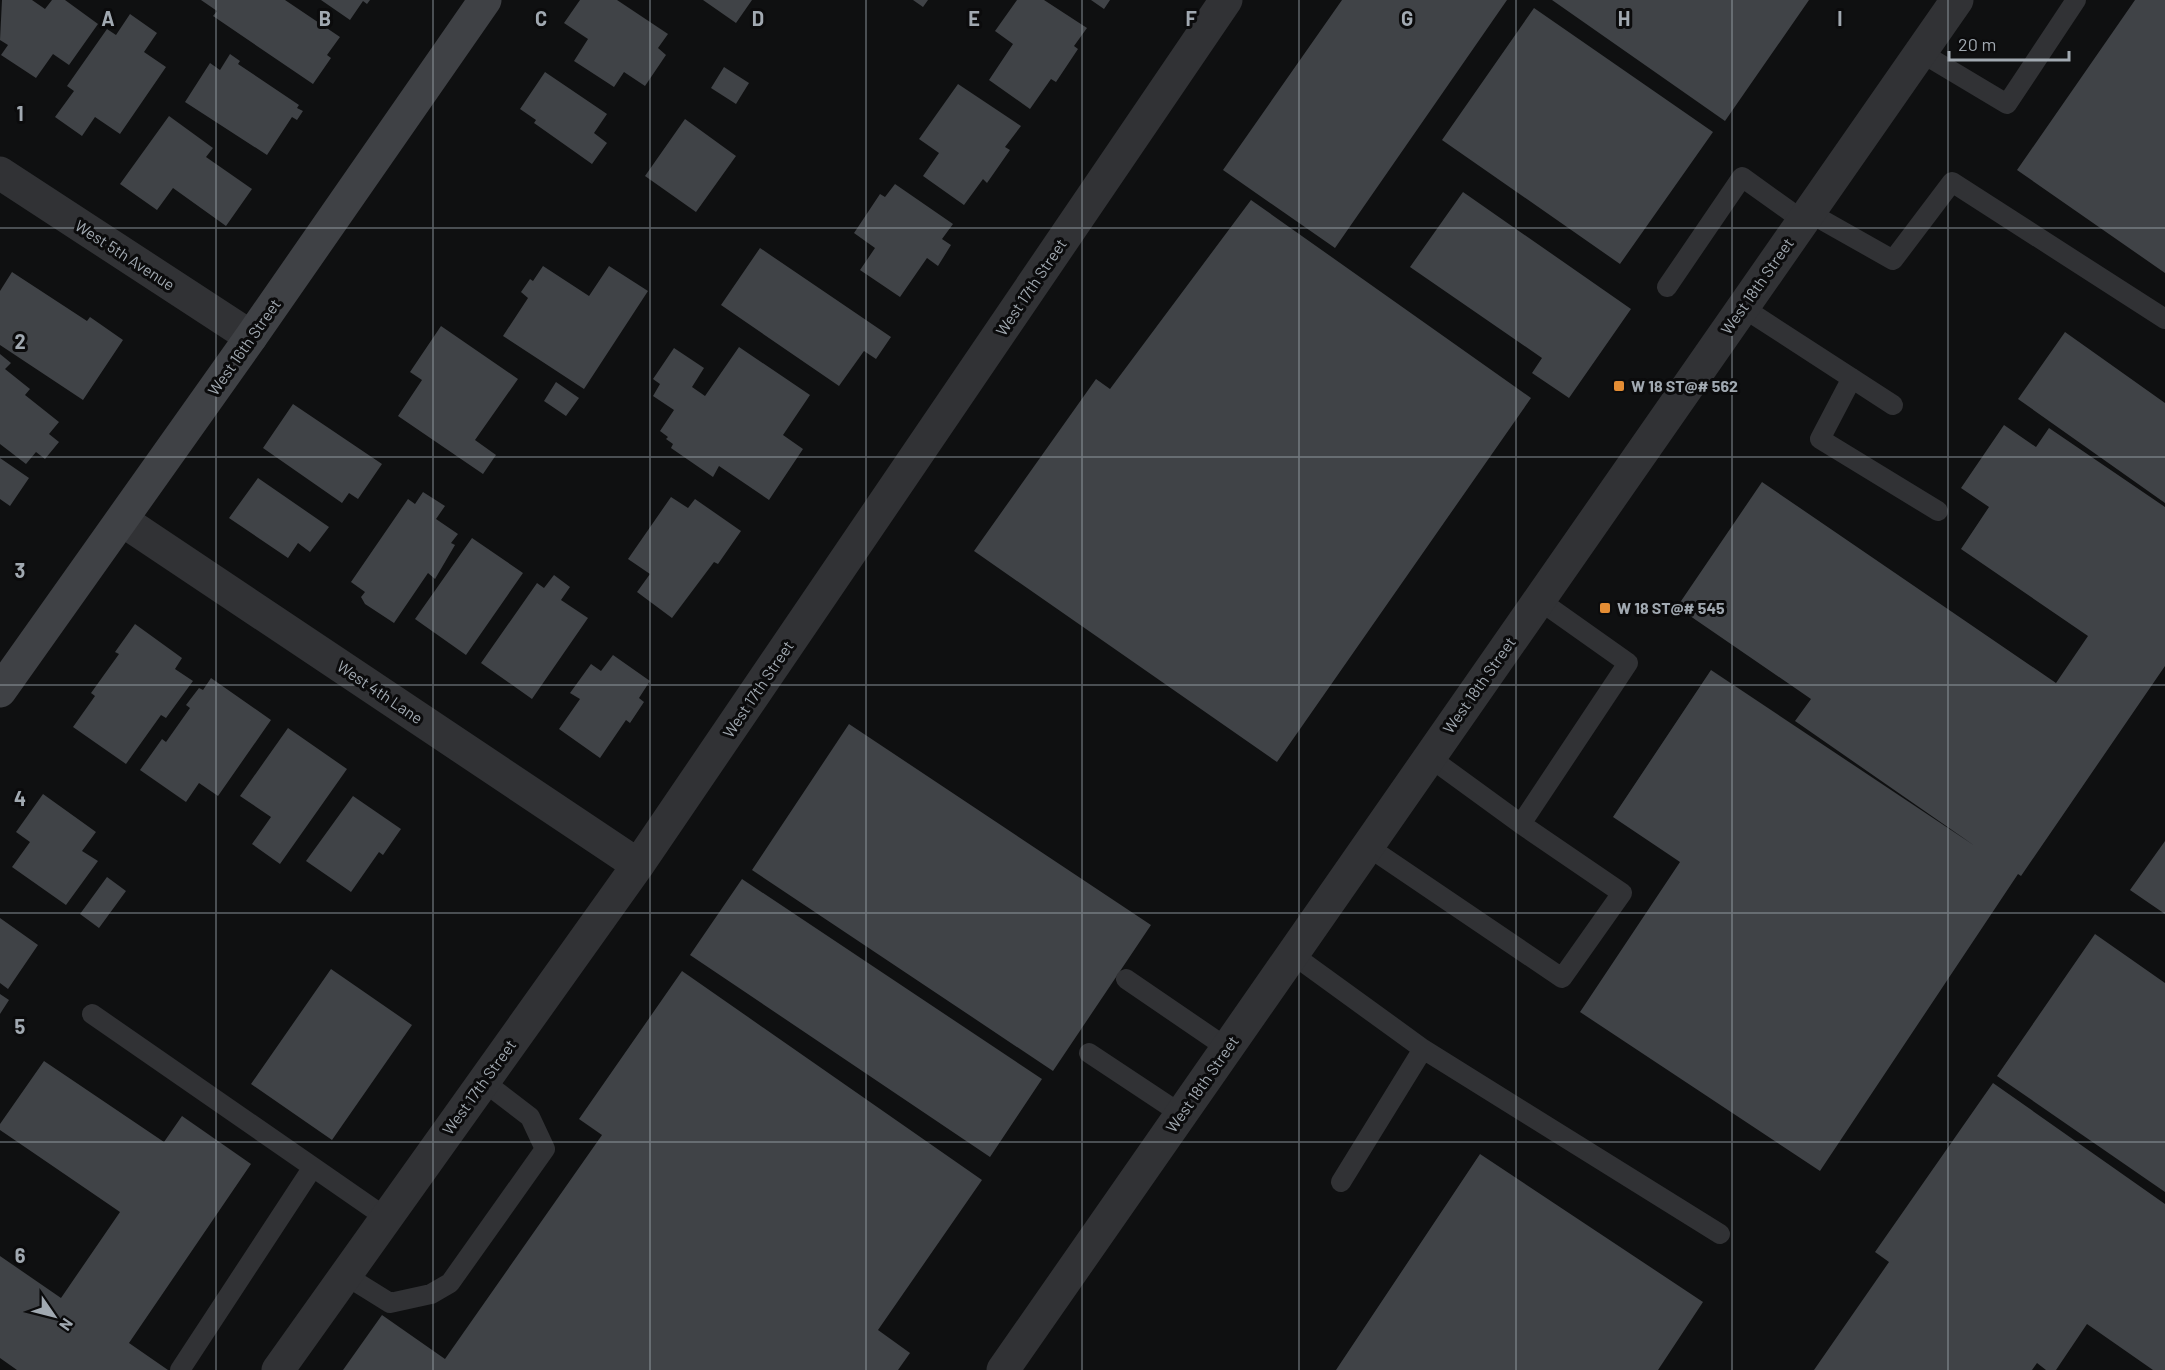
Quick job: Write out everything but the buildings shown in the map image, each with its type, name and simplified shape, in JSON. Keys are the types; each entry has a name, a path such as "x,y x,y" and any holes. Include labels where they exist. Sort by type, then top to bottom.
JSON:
{"street":[{"name":"West 16th Street","path":"0,691 251,337 485,0"},
{"name":"West 17th Street","path":"278,1370 638,865 1226,0"},
{"name":"West 18th Street","path":"1003,1370 1957,0"},
{"name":"West 5th Avenue","path":"0,173 251,337"},
{"name":"West 4th Lane","path":"122,520 638,865"}],"lane":[{"path":"1920,52 2007,104 2076,0"},
{"path":"1667,287 1742,177 1805,216 1893,260 1952,182 2165,319"},
{"path":"1742,307 1893,405"},
{"path":"1852,378 1820,439 1938,511"},
{"path":"1521,824 1628,663 1539,600"},
{"path":"1367,846 1562,978 1622,893 1429,757"},
{"path":"1292,954 1423,1049 1720,1234"},
{"path":"1126,979 1227,1048"},
{"path":"92,1014 385,1217"},
{"path":"1341,1182 1423,1049"},
{"path":"1089,1053 1181,1114"},
{"path":"345,1275 390,1303 431,1294 450,1282 457,1273 544,1149 530,1117 483,1081"},
{"path":"180,1370 313,1167"}],"place":[{"name":"W 18 ST@# 562","path":"1619,386"},
{"name":"W 18 ST@# 545","path":"1605,608"}]}
